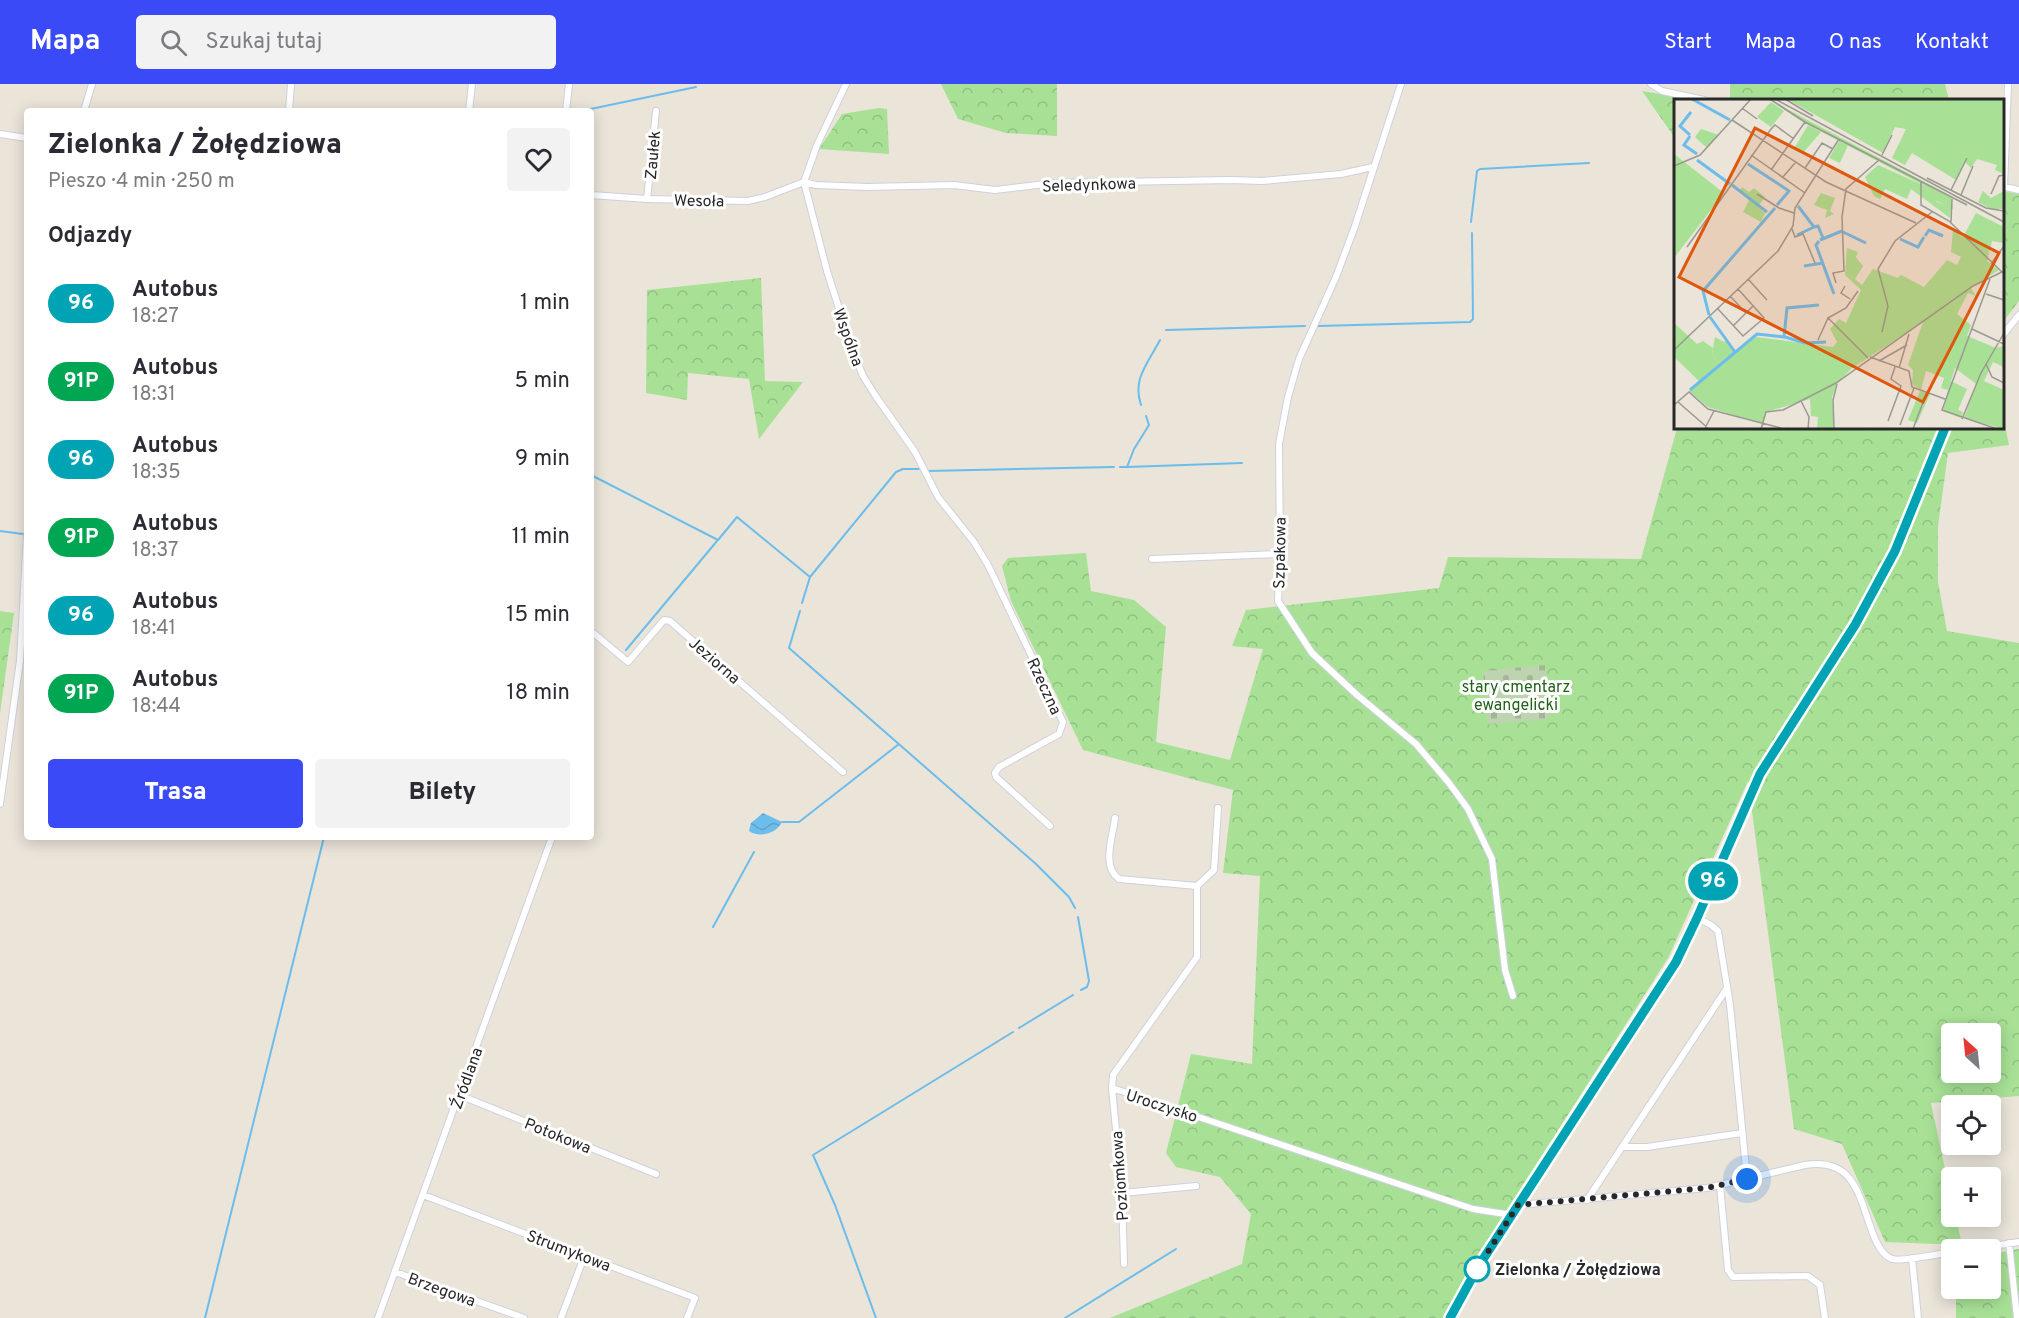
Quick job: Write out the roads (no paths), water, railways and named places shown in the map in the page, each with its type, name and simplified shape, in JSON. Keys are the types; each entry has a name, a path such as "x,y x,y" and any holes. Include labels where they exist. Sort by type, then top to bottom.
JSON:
{"street":[{"path":"85,108 92,84"},
{"path":"289,108 291,84"},
{"path":"469,108 472,84"},
{"path":"566,108 568,84"},
{"path":"804,182 817,145 846,84"},
{"name":"Szpakowa","path":"1401,84 1355,226 1336,277 1299,359 1288,397 1279,444 1278,601 1312,652 1357,695 1416,744 1449,783 1475,823 1492,859 1505,970 1513,996"},
{"path":"1651,84 1662,91 1699,99"},
{"path":"2004,166 2008,84"},
{"name":"Zaułek","path":"647,199 656,111"},
{"path":"0,134 24,138"},
{"name":"Seledynkowa","path":"804,182 816,185 868,188 954,185 995,190 1054,183 1262,181 1341,174 1373,167"},
{"name":"Wesoła","path":"594,195 748,201 804,182"},
{"name":"Wspólna","path":"804,182 827,271 863,376 915,452 938,497 974,542 988,565"},
{"path":"2004,186 2019,190"},
{"path":"2004,334 2019,315"},
{"path":"1450,1318 1478,1267 1676,962 1760,774 1855,625 1895,551 1945,429"},
{"path":"1152,559 1280,554"},
{"name":"Rzeczna","path":"988,565 1063,722 1059,734 999,767 995,772 996,777 1050,826"},
{"path":"0,804 20,661 24,590"},
{"name":"Jeziorna","path":"594,634 628,662 664,620 670,621 843,772"},
{"path":"1115,818 1109,864 1114,876 1119,879 1197,886 1214,870 1218,807"},
{"name":"Źródlana","path":"378,1318 551,840"},
{"name":"Uroczysko","path":"1197,886 1197,957 1113,1075 1112,1088 1473,1209 1512,1215"},
{"path":"1697,918 1718,931 1727,988 1747,1179"},
{"path":"1587,1200 1727,988"},
{"name":"Poziomkowa","path":"1112,1088 1122,1192 1124,1264"},
{"name":"Potokowa","path":"459,1095 656,1174"},
{"path":"1622,1147 1647,1147 1743,1133"},
{"path":"1518,1205 1720,1186 1813,1163 1828,1164 1847,1175 1855,1185 1876,1244 1885,1254 1894,1260 1941,1254"},
{"path":"1122,1192 1196,1186"},
{"path":"1720,1186 1728,1270 1732,1277 1808,1276 1820,1285 1825,1318"},
{"name":"Strumykowa","path":"423,1195 695,1298 687,1318"},
{"path":"2001,1244 2019,1242"},
{"path":"2009,1243 2017,1318"},
{"path":"561,1318 584,1257"},
{"path":"1912,1258 1918,1318"},
{"name":"Brzegowa","path":"395,1272 524,1318"}],"water":[{"path":"763,813 782,822 767,834 749,831 751,823"}],"waterway":[{"path":"594,108 696,87"},
{"path":"1471,222 1477,171 1480,169 1589,163"},
{"path":"1318,326 1470,322 1473,319 1472,233"},
{"path":"1166,330 1305,326"},
{"path":"1141,405 1138,387 1140,379 1160,340"},
{"path":"1120,467 1127,467 1134,449 1149,425 1146,416"},
{"path":"1127,467 1242,463"},
{"path":"928,471 1114,467"},
{"path":"802,603 810,577 896,472 903,469 919,469"},
{"path":"594,477 718,540 737,517 810,577"},
{"path":"0,531 23,534"},
{"path":"626,650 717,541"},
{"path":"800,611 789,648 1036,864 1069,897 1075,908"},
{"path":"782,822 799,822 899,744"},
{"path":"205,1318 323,840"},
{"path":"713,927 754,852"},
{"path":"1078,917 1089,981 1087,987 1081,990"},
{"path":"1019,1028 1073,995"},
{"path":"876,1318 835,1205 813,1155 1013,1032"},
{"path":"1065,1318 1176,1249"}],"place":[{"name":"Zielonka / Żołędziowa","path":"1477,1269"}],"park label":[{"name":"stary cmentarz ewangelicki","path":"1516,695"}]}
